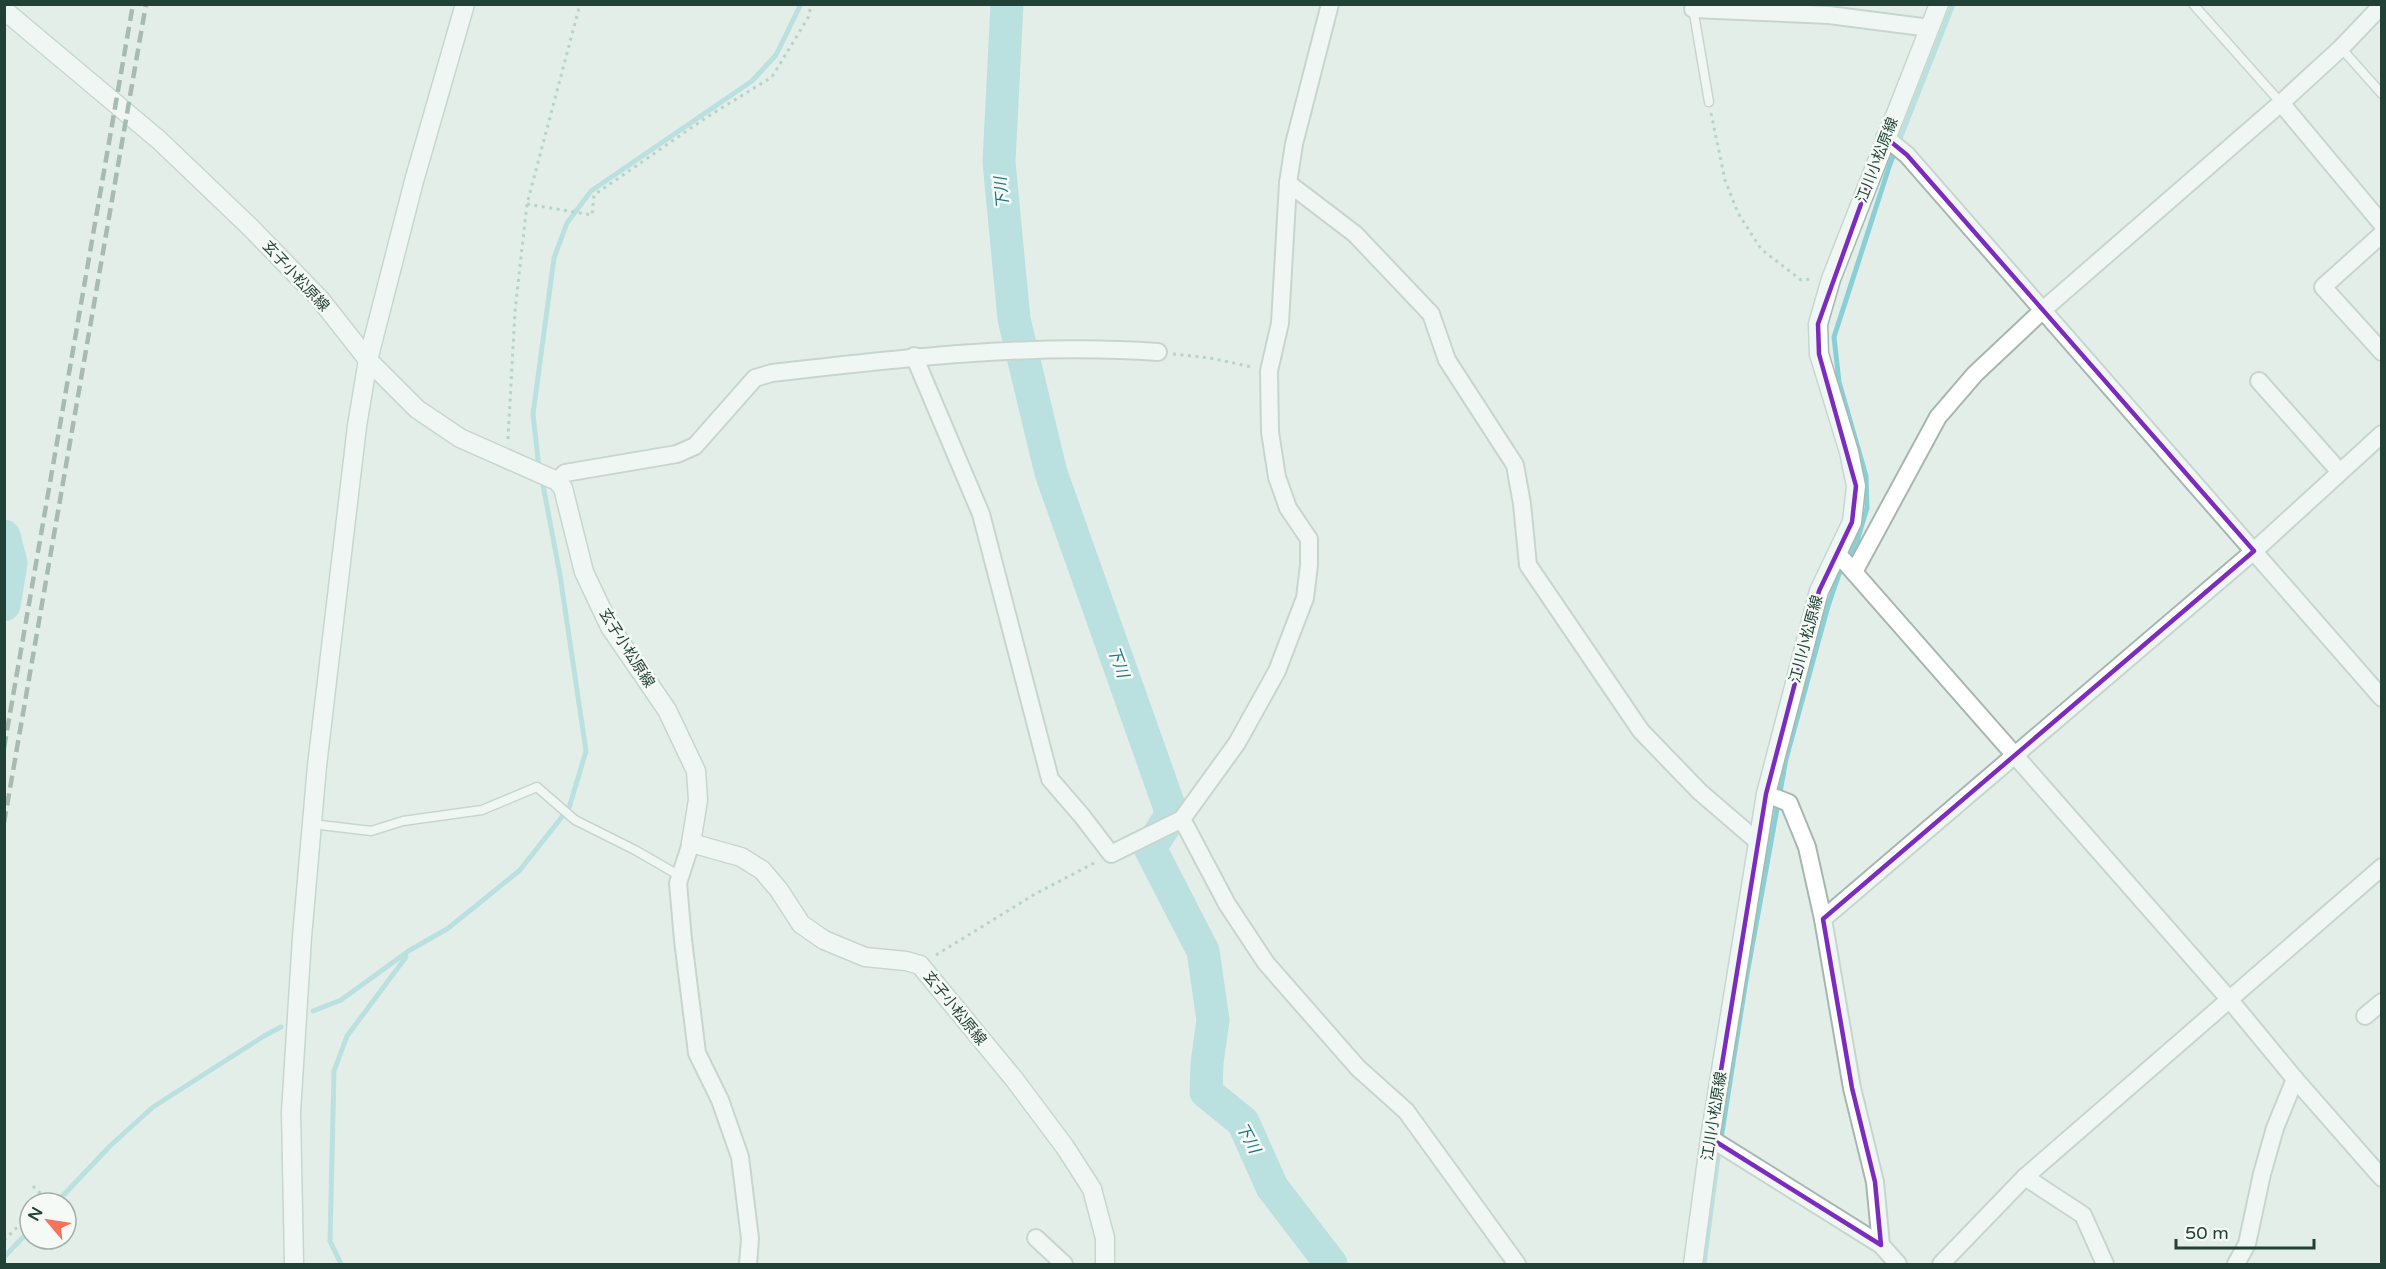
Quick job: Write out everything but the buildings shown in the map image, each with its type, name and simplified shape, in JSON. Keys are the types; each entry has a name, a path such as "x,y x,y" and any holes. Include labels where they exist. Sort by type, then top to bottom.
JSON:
{"main road":[{"path":"294,1264 291,1112 312,824 357,426 368,360 414,181 465,4"},
{"name":"江川小松原線","path":"1693,1264 1710,1138 1766,794 1819,591 1852,522 1856,486 1849,452 1819,354 1818,324 1831,279 1939,4"},
{"name":"玄子小松原線","path":"5,10 159,140 250,227 320,299 368,360 417,409 460,438 558,481 563,488 584,572 610,627 667,710 696,771 698,800 691,843 741,857 762,870 779,890 801,924 824,940 865,957 906,961 920,965 1020,1088 1065,1147 1092,1189 1105,1238 1105,1264"}],"street":[{"path":"914,356 981,514 1050,778 1111,854 1182,819 1237,743 1277,670 1305,598 1310,565 1309,539 1288,508 1277,477 1270,432 1269,371 1280,323 1288,183 1294,144 1330,4"},
{"path":"1854,572 1938,417 1974,374 2044,309 2281,103 2341,48 2382,4"},
{"path":"1693,7 1830,15 1930,28"},
{"path":"2281,103 2382,224"},
{"path":"1886,137 1907,154 2382,698"},
{"path":"1288,183 1355,234 1431,314 1447,360 1515,465 1522,504 1528,565 1641,731 1700,792 1757,841"},
{"path":"2382,234 2323,287 2382,352"},
{"path":"558,481 565,473 677,454 695,446 755,378 772,373 914,356 1008,350 1118,349 1158,352"},
{"path":"2259,381 2340,472"},
{"path":"1823,919 2254,551 2382,435"},
{"path":"1838,554 2229,999 2295,1079 2382,1178"},
{"path":"1766,794 1789,802 1807,847 1823,919 1852,1088 1875,1182 1881,1245"},
{"path":"1182,819 1227,904 1266,963 1358,1068 1406,1111 1517,1264"},
{"path":"691,843 678,883 697,1053 720,1100 740,1157 750,1239 748,1264"},
{"path":"1941,1264 2025,1177 2382,867"},
{"path":"2365,1016 2382,1002"},
{"path":"2236,1264 2247,1244 2275,1128 2295,1079"},
{"path":"1710,1138 1881,1245 1898,1264"},
{"path":"2025,1177 2083,1215 2105,1264"},
{"path":"1036,1238 1064,1264"}],"lane":[{"path":"2193,4 2281,103"},
{"path":"1693,7 1709,102"},
{"path":"2341,48 2382,94"},
{"path":"312,824 371,831 404,821 482,810 537,787 575,820 680,876"}],"path":[{"path":"507,458 515,311 528,204 580,4"},
{"path":"528,204 592,215 594,195 707,117 772,77 809,16 811,4"},
{"path":"1709,102 1725,180 1738,213 1761,249 1801,280 1831,279"},
{"path":"1158,352 1210,358 1269,371"},
{"path":"920,965 1035,894 1111,854"},
{"path":"33,1186 38,1191"},
{"path":"4,1240 18,1227"}],"highlighted area":[{"path":"1885,137 1907,155 2254,551 1823,919 1852,1088 1875,1182 1881,1245 1710,1138 1766,794 1819,591 1852,522 1856,486 1819,354 1818,324"}],"waterway":[{"path":"539,468 533,414 554,258 567,223 591,191 752,81 776,55 801,4"},
{"name":"下川","path":"1007,4 999,162 1014,319 1051,473 1172,814 1150,848 1203,951 1213,1020 1207,1063 1206,1092 1243,1122 1272,1187 1331,1264"},
{"path":"1704,1264 1746,980 1786,759 1828,606 1839,574 1857,541 1867,508 1866,476 1839,382 1834,337 1890,164 1953,4"},
{"path":"313,1011 341,1000 410,950 447,929 520,870 569,808 586,751 560,575 542,480"},
{"path":"4,536 11,563 4,605"},
{"path":"341,1264 330,1241 334,1071 347,1036 406,957"},
{"path":"67,1191 110,1146 153,1107 281,1027"},
{"path":"4,1257 18,1242"}],"railway":[{"path":"4,748 133,4"},
{"path":"4,823 146,4"}]}
